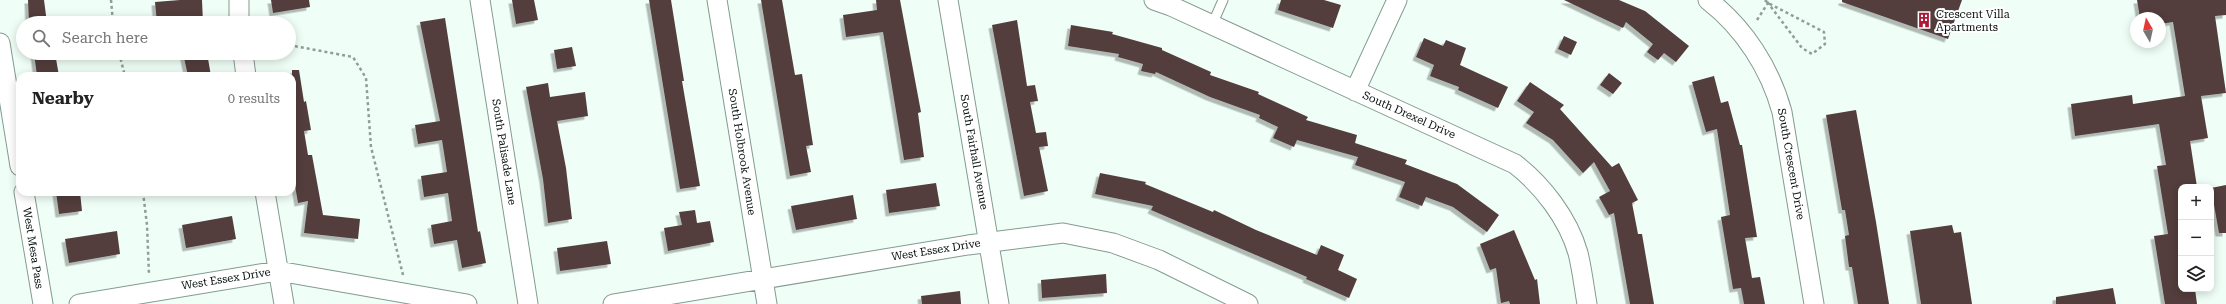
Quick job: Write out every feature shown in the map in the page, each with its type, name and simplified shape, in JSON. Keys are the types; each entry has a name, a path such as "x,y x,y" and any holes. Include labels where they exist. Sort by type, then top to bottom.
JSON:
{"street":[{"path":"239,0 239,16"},
{"name":"South Palisade Lane","path":"480,0 528,304"},
{"name":"South Holbrook Avenue","path":"717,0 767,304"},
{"name":"South Fairhall Avenue","path":"948,0 999,304"},
{"name":"South Drexel Drive","path":"1154,0 1504,157 1531,176 1550,199 1572,237 1578,252 1587,304"},
{"path":"1355,91 1397,0"},
{"name":"South Crescent Drive","path":"1708,0 1723,12 1747,39 1763,65 1778,97 1782,112 1814,304"},
{"path":"0,43 16,141"},
{"path":"244,60 245,72"},
{"name":"West Mesa Pass","path":"25,196 43,304"},
{"path":"266,196 284,304"},
{"name":"West Essex Drive","path":"613,304 989,242 1063,233 1113,243 1159,260 1248,304"},
{"name":"West Essex Drive","path":"79,304 278,271 467,304"}],"lane":[{"path":"1212,25 1223,0"}],"path":[{"path":"111,0 112,16"},
{"path":"1766,1 1824,32 1825,44 1812,54 1802,48 1766,1"},
{"path":"1757,20 1766,1"},
{"path":"296,46 353,57 366,78 370,147 403,278"},
{"path":"121,60 124,72"},
{"path":"143,196 147,225 149,277"}],"building":[{"path":"28,0 44,0 46,16 29,16"},
{"path":"202,0 203,16 156,16 155,2"},
{"path":"271,0 309,0 310,7 273,13"},
{"path":"512,0 534,0 538,20 516,24"},
{"path":"649,0 671,0 684,81 682,81 700,186 680,189"},
{"path":"761,0 782,0 795,75 802,74 813,145 806,146 811,172 790,176"},
{"path":"876,0 900,0 921,112 918,113 924,157 904,160 883,32 846,37 843,15 877,10"},
{"path":"1281,0 1324,0 1341,5 1333,28 1278,10"},
{"path":"1564,0 1619,0 1645,11 1689,46 1676,62 1664,53 1658,60 1647,52 1653,44 1626,22 1623,28"},
{"name":"Crescent Villa Apartments","path":"1842,0 1962,0 1948,39 1842,2"},
{"path":"2137,0 2226,0 2226,15 2215,16 2226,93 2201,96 2208,138 2190,141 2197,184 2178,184 2178,292 2195,292 2197,304 2165,304 2154,236 2168,234 2157,166 2166,165 2159,124 2075,136 2071,104 2132,95 2133,104 2185,96 2173,22 2166,23 2166,12 2139,12"},
{"path":"445,18 478,232 480,231 486,263 462,268 457,240 434,244 431,225 452,221 448,193 424,197 421,176 447,172 442,140 418,144 415,125 440,121 420,22"},
{"path":"1017,20 1027,86 1035,85 1038,101 1030,102 1036,133 1046,132 1048,146 1039,147 1048,191 1024,196 992,25"},
{"path":"1071,25 1113,32 1112,34 1162,48 1162,50 1211,72 1210,75 1259,92 1258,94 1308,117 1306,120 1357,135 1355,143 1407,160 1405,164 1457,184 1499,215 1487,232 1453,207 1426,197 1422,206 1399,197 1405,182 1355,165 1358,157 1297,140 1294,147 1273,138 1278,127 1259,118 1260,115 1210,97 1156,72 1155,74 1141,71 1143,64 1118,57 1119,54 1068,46"},
{"path":"1564,36 1577,42 1571,55 1558,49"},
{"path":"1424,38 1443,46 1446,40 1466,48 1460,65 1508,87 1498,108 1458,90 1459,87 1430,76 1434,65 1416,57"},
{"path":"572,47 576,66 557,69 554,50"},
{"path":"35,60 56,60 58,72 36,72"},
{"path":"185,60 208,60 210,72 187,72"},
{"path":"292,70 299,70 304,102 306,101 311,130 304,131 308,155 312,155 323,215 360,219 358,239 304,233 308,201 298,203 296,191 296,72 292,72"},
{"path":"1609,73 1622,83 1613,94 1600,85"},
{"path":"1714,76 1721,103 1728,101 1740,145 1742,145 1757,237 1745,238 1752,278 1760,277 1765,304 1744,304 1741,288 1733,289 1721,217 1730,215 1717,129 1706,132 1692,82"},
{"path":"1530,82 1564,105 1560,109 1612,167 1619,163 1638,200 1632,203 1638,234 1642,234 1654,304 1630,304 1614,213 1609,215 1599,197 1610,191 1594,162 1583,173 1553,140 1526,123 1534,112 1517,101"},
{"path":"548,83 550,97 585,92 588,116 557,121 566,168 572,219 548,223 543,179 526,87"},
{"path":"1856,110 1889,304 1858,304 1852,267 1849,267 1845,236 1849,235 1845,210 1842,210 1826,115"},
{"path":"1100,173 1146,182 1145,184 1213,212 1214,210 1256,230 1317,255 1321,245 1344,255 1338,270 1357,279 1349,298 1306,279 1307,277 1151,210 1153,206 1095,194"},
{"path":"936,183 940,206 889,213 886,190"},
{"path":"2226,185 2226,233 2219,233 2214,205 2214,187"},
{"path":"853,195 857,219 796,230 791,206"},
{"path":"57,196 80,196 82,211 59,214"},
{"path":"695,210 697,223 710,221 714,242 668,251 664,228 682,225 679,212"},
{"path":"232,216 236,239 186,248 182,225"},
{"path":"1952,225 1954,233 1961,232 1972,304 1921,304 1910,231"},
{"path":"1514,230 1535,280 1537,279 1540,304 1510,304 1509,301 1501,303 1496,268 1490,270 1480,244"},
{"path":"117,231 120,254 69,263 65,239"},
{"path":"607,241 611,264 560,271 557,248"},
{"path":"1106,274 1107,293 1042,298 1041,280"},
{"path":"2113,288 2116,304 2056,304 2056,297"},
{"path":"960,291 961,304 922,304 921,296"}],"place":[{"name":"Crescent Villa Apartments","path":"1924,20"}]}
